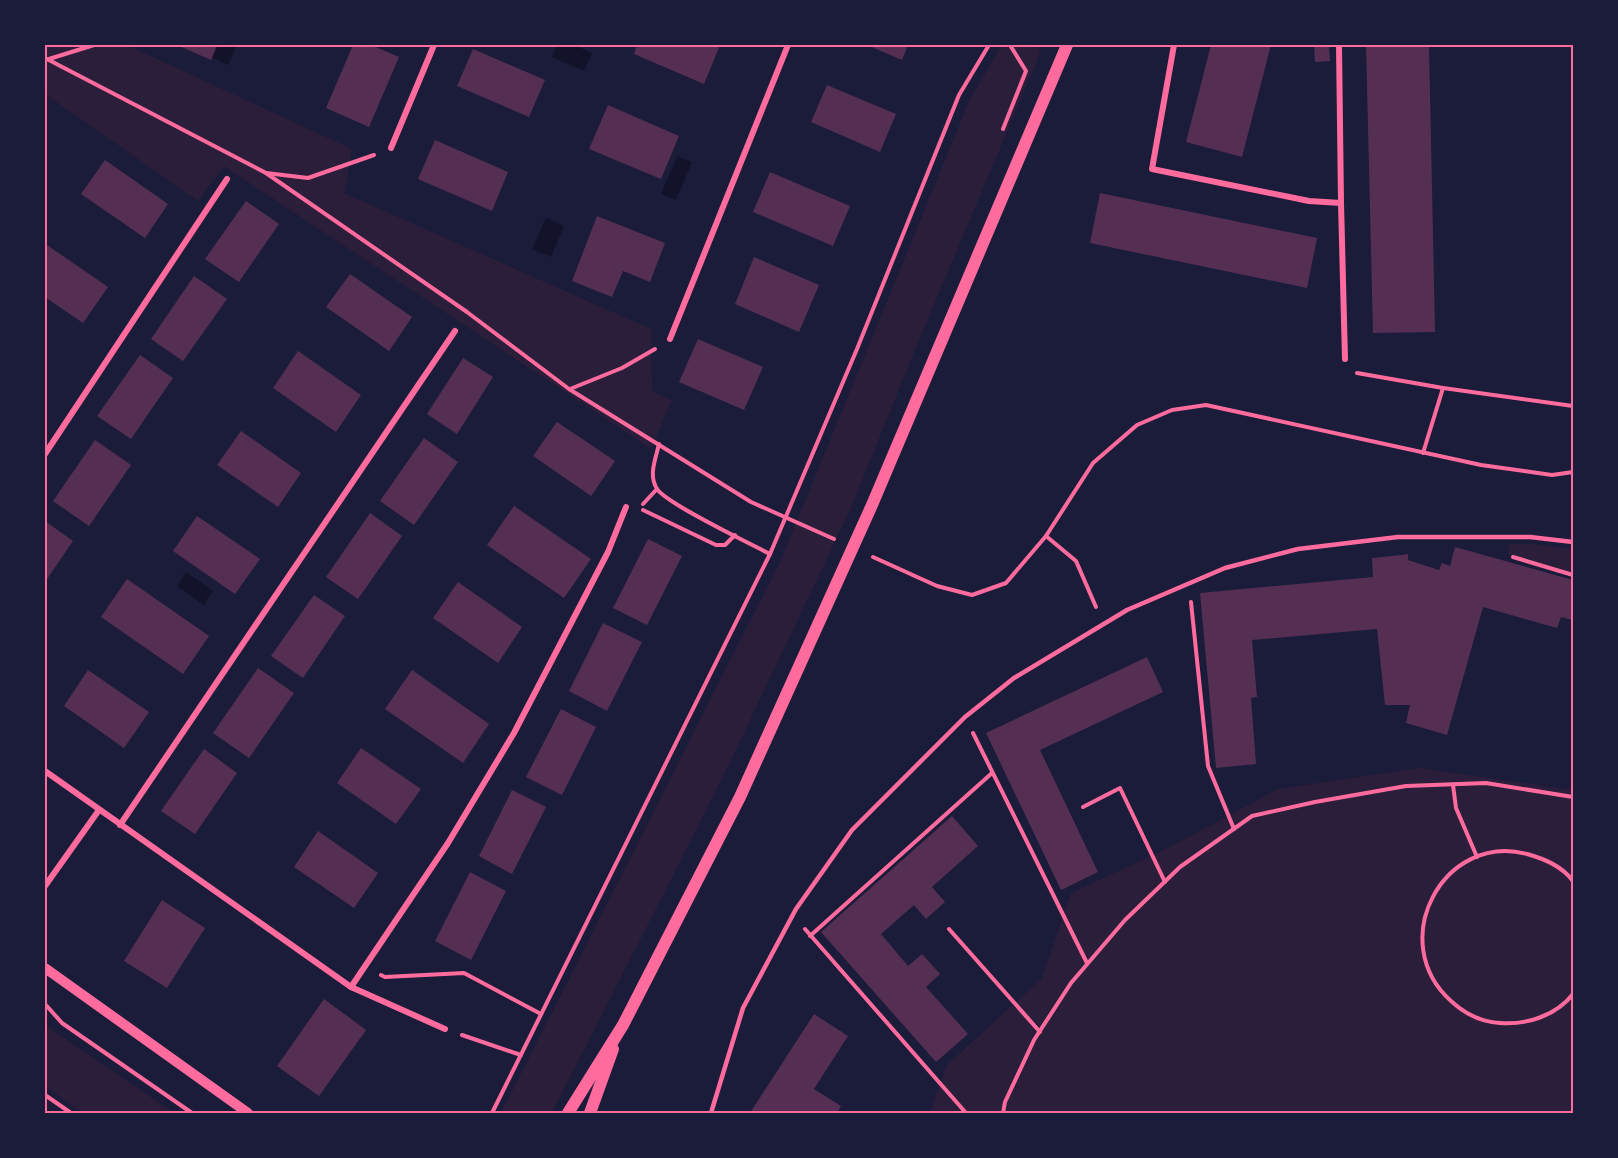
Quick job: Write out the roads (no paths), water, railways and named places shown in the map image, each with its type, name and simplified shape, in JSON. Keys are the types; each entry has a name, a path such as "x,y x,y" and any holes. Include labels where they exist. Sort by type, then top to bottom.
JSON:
{"main road":[{"path":"568,1113 622,1025 740,797 868,516 1067,45"},
{"path":"590,1113 622,1025"}],"street":[{"path":"391,148 434,45"},
{"path":"670,339 788,45"},
{"path":"1174,45 1152,169 1309,201 1341,202"},
{"path":"1339,45 1345,359"},
{"path":"45,454 227,180"},
{"path":"120,825 455,331"},
{"path":"351,987 448,843 514,733 608,552 626,507"},
{"path":"45,771 351,987 445,1029"},
{"path":"45,886 99,810"},
{"path":"45,968 248,1113"}],"lane":[{"path":"711,1113 743,1008 792,916 852,830 965,717 1014,678 1127,610 1225,568 1298,549 1398,537 1530,537 1573,542"}]}
